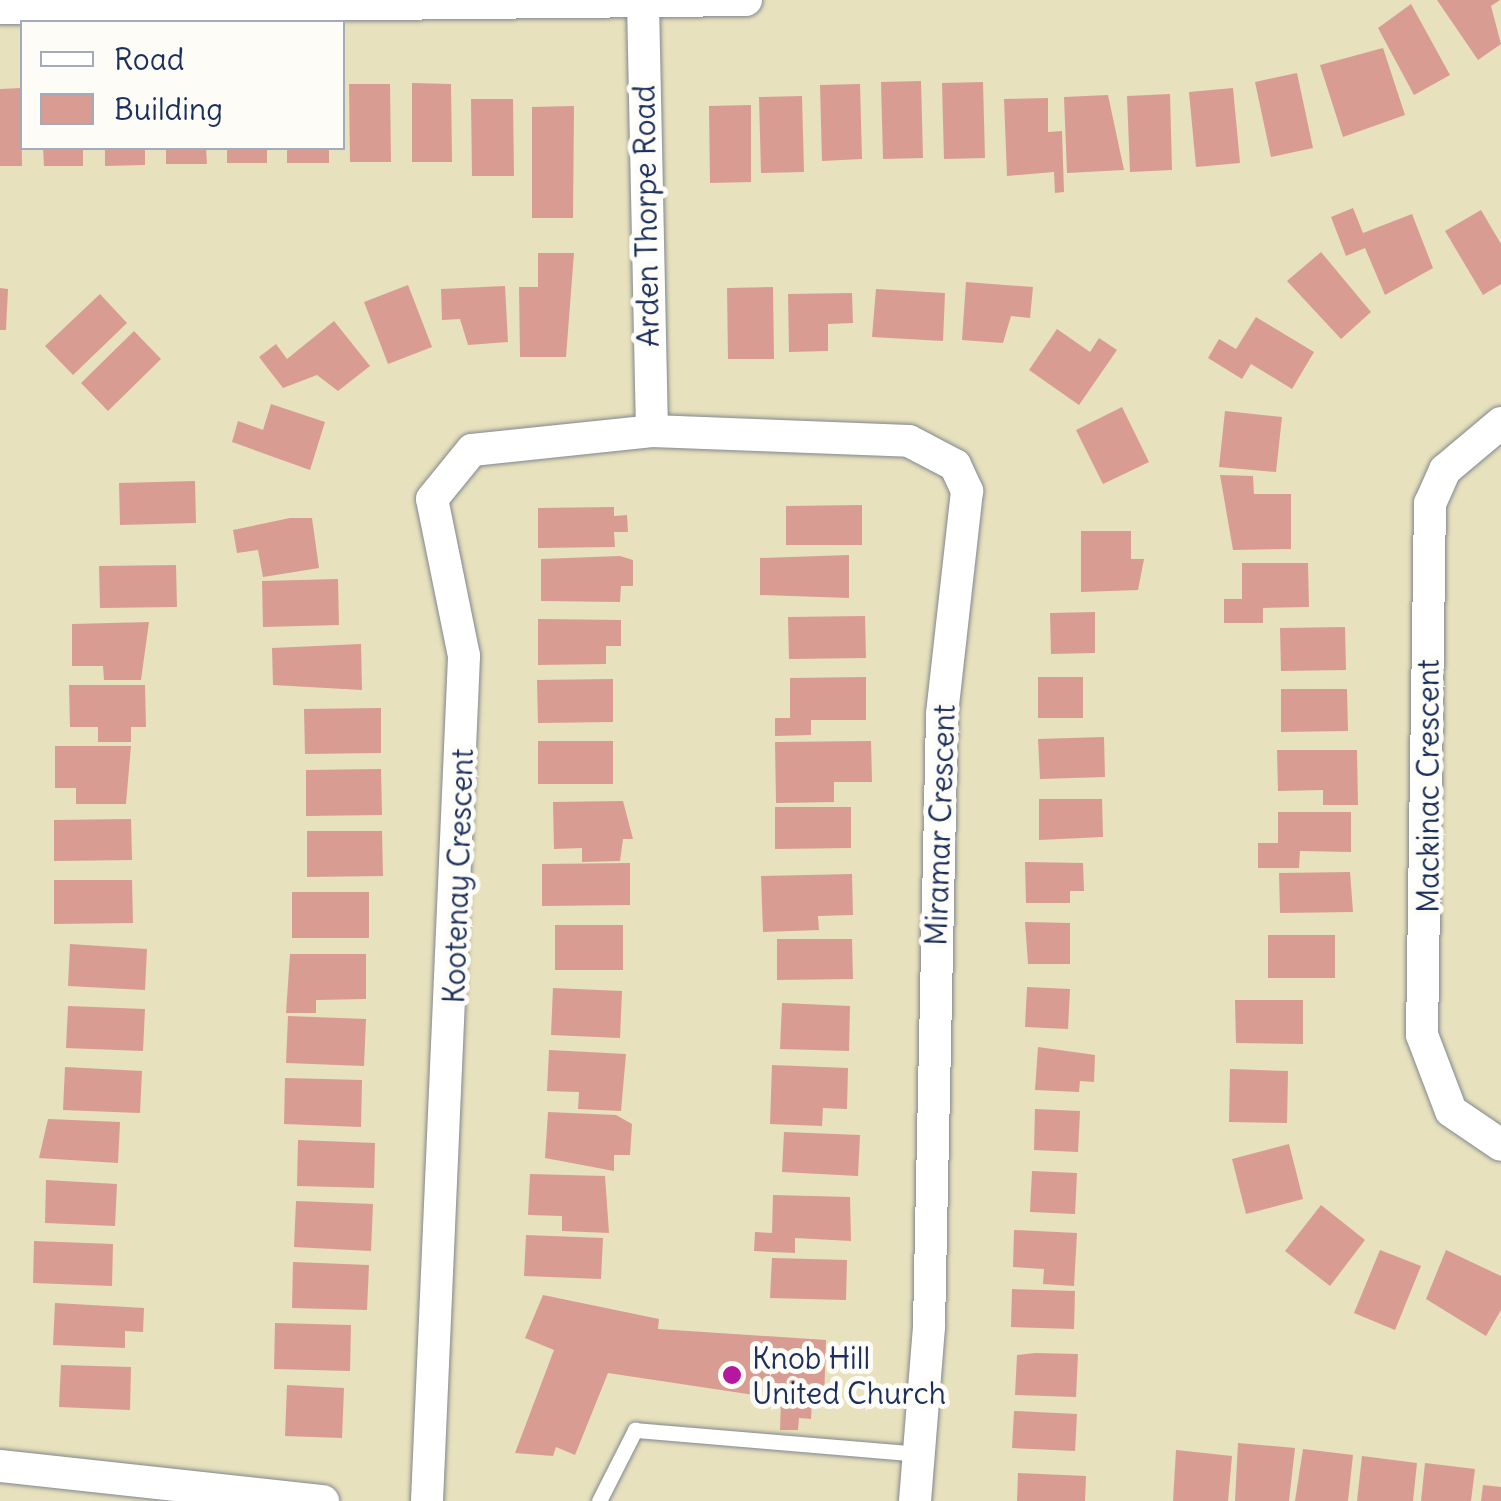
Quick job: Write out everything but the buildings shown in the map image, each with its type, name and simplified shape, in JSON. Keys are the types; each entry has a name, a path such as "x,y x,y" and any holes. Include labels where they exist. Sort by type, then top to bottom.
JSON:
{"street":[{"path":"0,8 746,0"},
{"name":"Arden Thorpe Road","path":"643,2 652,431"},
{"name":"Mackinac Crescent","path":"1501,422 1444,470 1430,502 1422,1035 1451,1111 1501,1145"},
{"name":"Miramar Crescent","path":"652,431 909,441 956,465 967,490 940,746 915,1501"},
{"name":"Kootenay Crescent","path":"426,1501 464,656 432,499 472,450 652,431"},
{"path":"0,1466 323,1501"}],"lane":[{"path":"599,1501 635,1430 919,1454"}],"place":[{"name":"Knob Hill United Church","path":"732,1375"}]}
